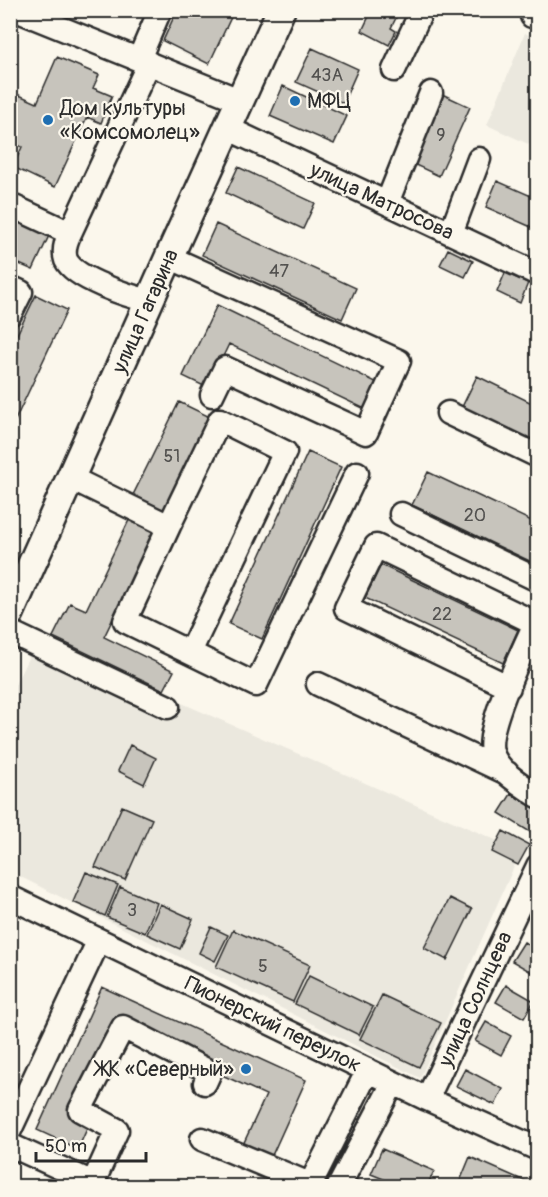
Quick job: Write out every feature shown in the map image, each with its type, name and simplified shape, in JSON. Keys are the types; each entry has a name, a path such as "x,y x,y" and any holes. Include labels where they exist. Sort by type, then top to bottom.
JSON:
{"main road":[{"name":"улица Гагарина","path":"10,613 281,10"}],"street":[{"path":"16,10 239,100"},
{"path":"149,301 125,295 84,275 67,262 64,254 69,233 144,61 160,10"},
{"path":"394,69 422,10"},
{"path":"387,203 431,93"},
{"name":"улица Матросова","path":"227,128 537,274"},
{"path":"452,233 479,159"},
{"path":"10,205 69,233"},
{"path":"169,256 399,361 366,433 225,368 212,395"},
{"path":"10,287 21,292 10,314"},
{"path":"448,413 537,456"},
{"path":"190,652 285,452 220,420 125,621 256,685 357,473"},
{"path":"71,478 169,526"},
{"path":"401,514 537,580"},
{"path":"509,687 346,608 376,546 536,620 509,687 496,718 490,739 496,762 537,795"},
{"path":"10,633 168,707"},
{"path":"318,684 507,773"},
{"name":"улица Солнцева","path":"427,1099 537,866"},
{"name":"Пионерский переулок","path":"10,897 393,1083 537,1149"},
{"path":"10,1130 99,940"},
{"path":"10,1145 93,1183 117,1130 80,1110 123,1027 210,1072 205,1083"},
{"path":"202,1139 312,1186 368,1070"},
{"path":"339,1186 393,1083"}],"shaded area":[{"path":"525,33 537,39 537,148 487,125"},
{"path":"37,640 521,851 420,1078 11,872 10,695"}],"building":[{"path":"177,10 228,10 233,13 209,64 163,41"},
{"path":"372,10 400,10 391,28 396,31 389,45 362,31"},
{"path":"312,48 358,69 343,103 296,82"},
{"name":"Дом культуры «Комсомолец»","path":"57,57 99,75 93,88 112,96 101,123 87,117 55,187 13,167 22,147 10,142 10,91 37,103"},
{"name":"МФЦ","path":"283,86 347,116 334,144 270,116"},
{"path":"442,94 470,107 439,176 411,163"},
{"path":"238,167 315,203 303,229 226,193"},
{"path":"497,181 538,199 538,230 486,207"},
{"path":"10,207 53,227 33,270 10,260"},
{"path":"216,224 356,288 342,319 202,255"},
{"path":"448,249 473,261 465,277 440,265"},
{"path":"505,273 528,283 520,303 497,292"},
{"path":"36,295 67,310 10,431 10,349"},
{"path":"217,305 380,384 367,410 229,344 208,388 183,376"},
{"path":"477,376 538,406 538,444 462,407"},
{"path":"179,402 210,417 164,510 133,495"},
{"path":"308,452 341,467 262,639 229,624"},
{"path":"428,472 538,524 538,565 412,505"},
{"path":"131,516 157,528 104,637 174,671 164,690 53,637 70,603 86,610"},
{"path":"381,565 518,630 503,663 365,598"},
{"path":"130,745 156,758 144,784 118,771"},
{"path":"511,794 538,810 538,831 535,835 499,813"},
{"path":"122,806 152,819 125,880 95,867"},
{"path":"503,831 529,845 518,865 492,852"},
{"path":"86,872 118,885 105,916 73,902"},
{"path":"120,887 157,903 145,933 107,917"},
{"path":"450,898 472,909 447,960 424,948"},
{"path":"160,904 193,919 180,949 147,934"},
{"path":"211,927 228,935 215,961 199,953"},
{"path":"233,930 310,965 293,1002 216,967"},
{"path":"524,942 538,950 538,976 512,961"},
{"path":"309,976 373,1007 359,1035 295,1004"},
{"path":"506,985 534,1001 524,1018 496,1002"},
{"name":"ЖК «Северный»","path":"102,987 306,1080 269,1162 241,1149 266,1095 114,1026 90,1122 78,1149 37,1130"},
{"path":"382,995 441,1023 419,1067 360,1039"},
{"path":"486,1022 511,1036 501,1055 475,1041"},
{"path":"465,1069 503,1089 495,1105 456,1086"},
{"path":"382,1149 434,1171 427,1186 401,1186 371,1174"},
{"path":"470,1157 536,1186 458,1186"}],"place":[{"name":"МФЦ","path":"295,101"},
{"name":"Дом культуры «Комсомолец»","path":"48,120"},
{"name":"ЖК «Северный»","path":"246,1069"}]}
